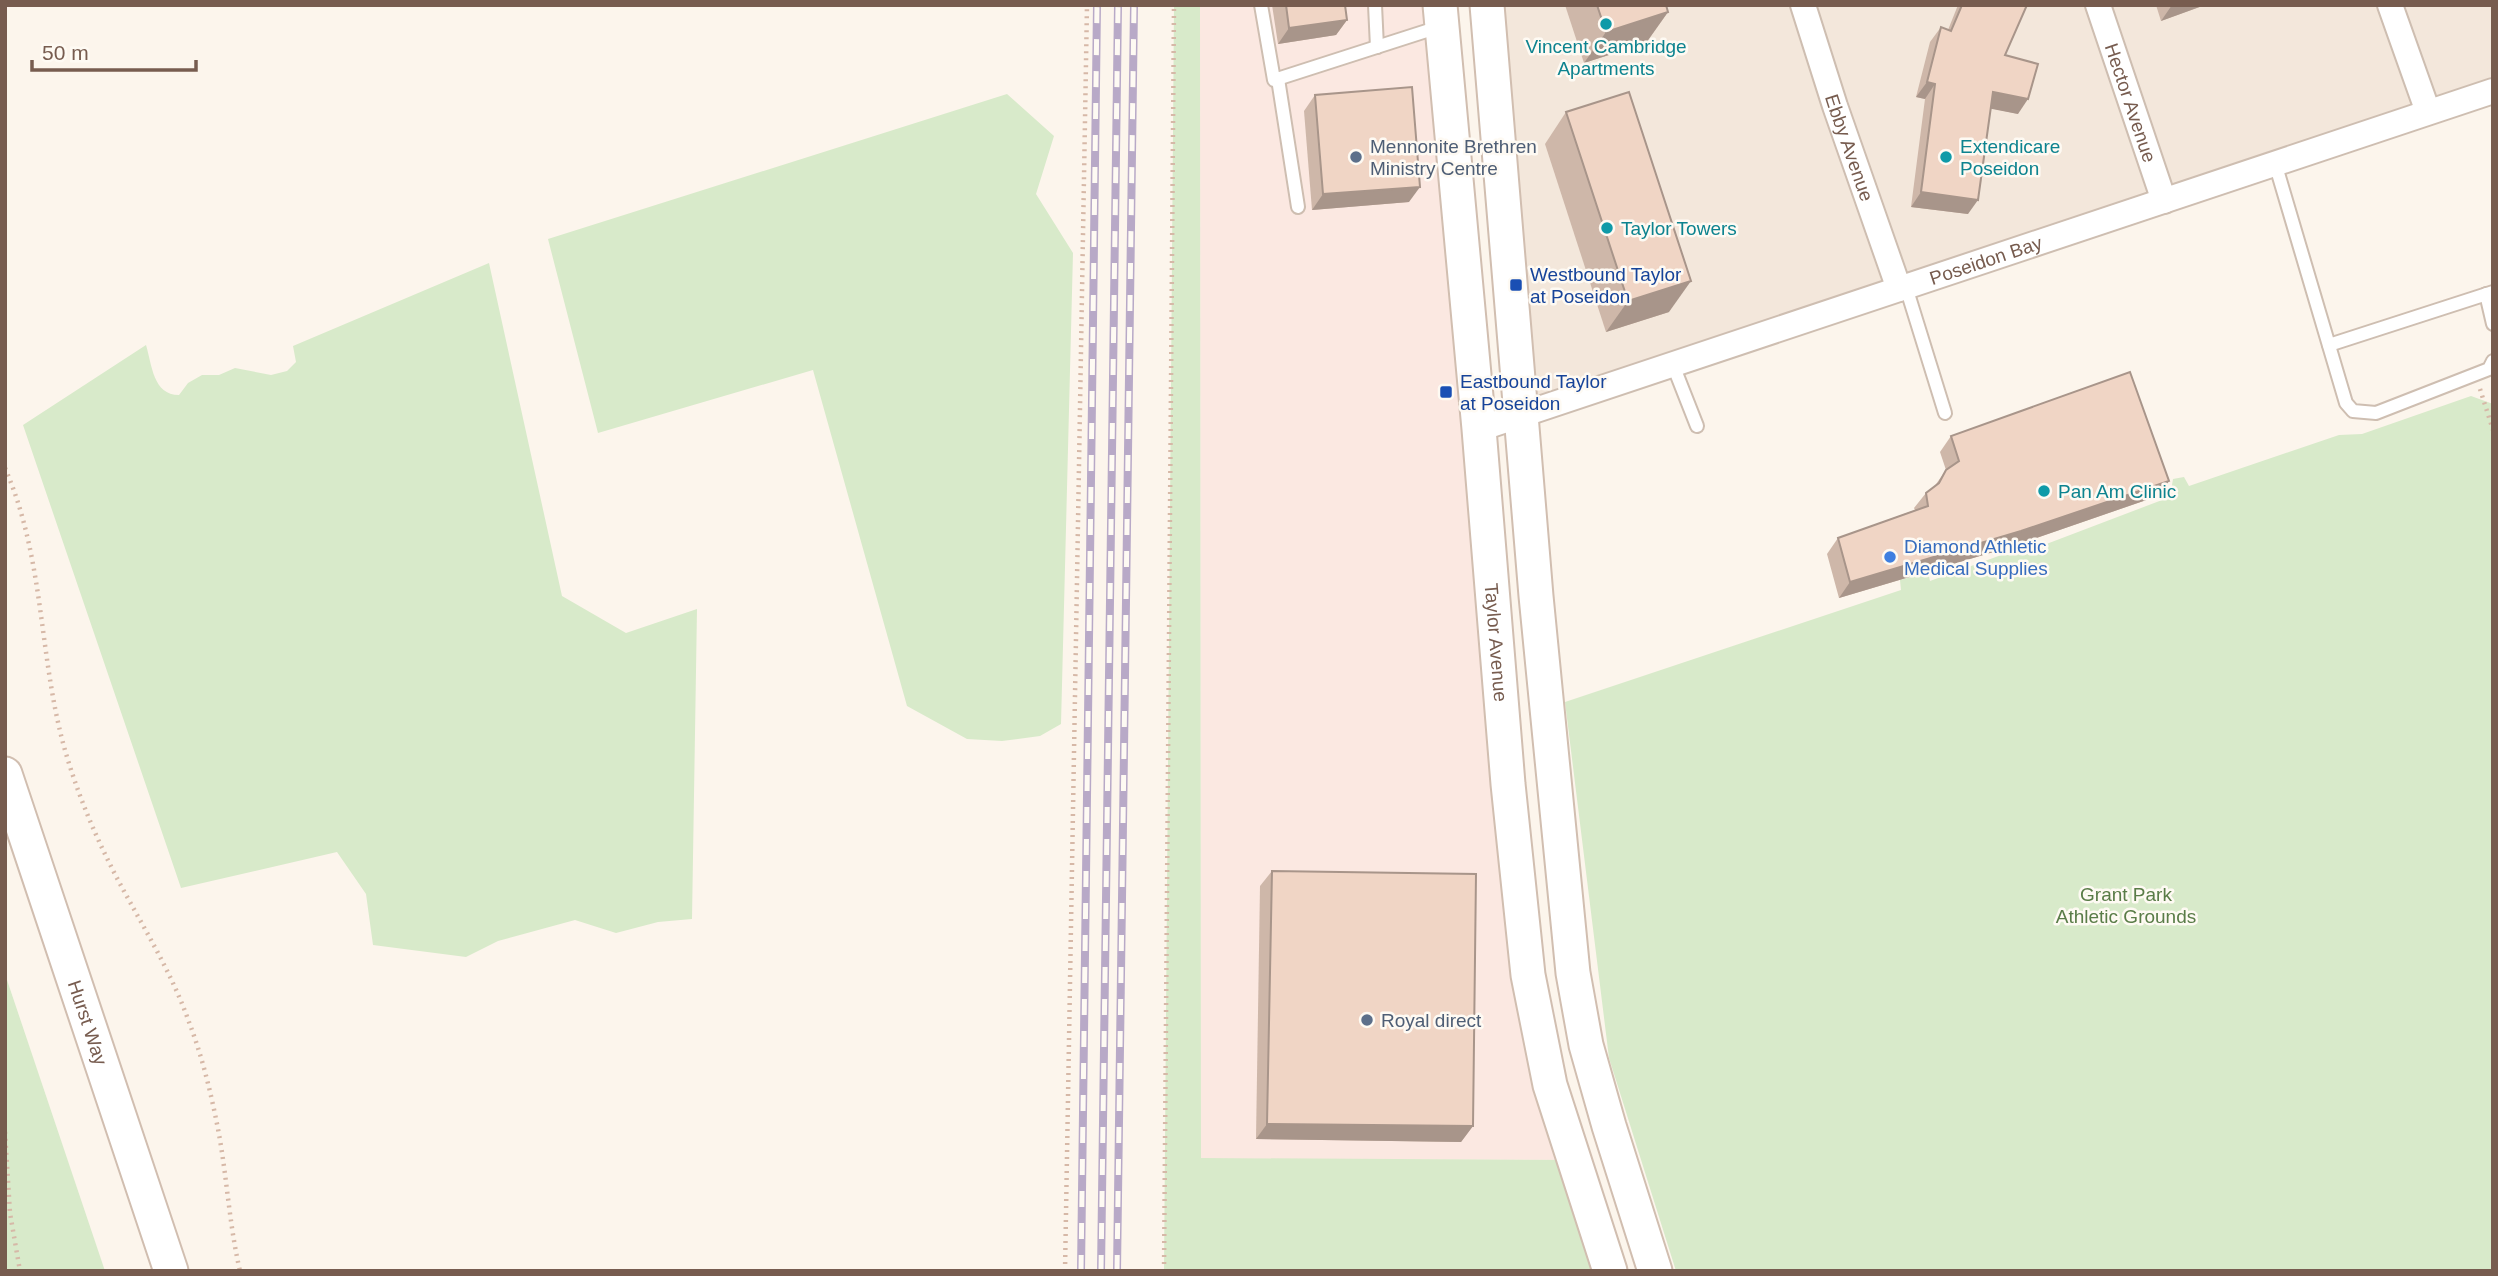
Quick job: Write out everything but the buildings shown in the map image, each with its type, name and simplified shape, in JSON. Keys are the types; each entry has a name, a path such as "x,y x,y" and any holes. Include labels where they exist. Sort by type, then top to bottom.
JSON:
{"main road":[{"path":"1487,5 1521,415 1573,972 1586,1045 1655,1271"},
{"name":"Taylor Avenue","path":"1441,16 1508,784 1528,975 1550,1085 1610,1271"},
{"name":"Hurst Way","path":"5,774 171,1271"}],"street":[{"name":"Ebby Avenue","path":"1803,5 1835,106 1902,288"},
{"name":"Hector Avenue","path":"2098,5 2164,201"},
{"path":"2390,5 2428,113"},
{"name":"Poseidon Bay","path":"1479,429 2493,91"}],"lane":[{"path":"1261,5 1274,80 1377,47 1441,16"},
{"path":"1374,5 1377,47"},
{"path":"1278,79 1298,207"},
{"path":"2275,163 2346,403 2353,411 2376,413 2491,367"},
{"path":"1902,288 1945,413"},
{"path":"2329,345 2489,293 2493,324"},
{"path":"1673,365 1697,426"}],"path":[{"path":"1065,1271 1087,5"},
{"path":"1164,1271 1172,176 1176,80 1174,5"},
{"path":"2479,388 2493,430"},
{"path":"5,468 32,553 55,712 76,787 102,848 163,959 201,1055 218,1131 240,1271"},
{"path":"5,1132 10,1213 20,1271"}],"shaded area":[{"path":"1200,5 1440,5 1508,784 1574,1160 1201,1159"},
{"path":"1487,5 2493,5 2493,91 1521,415"}],"green space":[{"path":"1174,5 1200,5 1201,1158 1574,1160 1610,1271 1164,1271"},
{"path":"1007,94 1054,136 1036,194 1073,253 1061,724 1040,736 1002,741 967,739 907,706 813,370 598,433 548,239"},
{"path":"489,263 562,596 626,633 697,609 692,919 658,922 616,933 575,920 498,941 466,957 373,945 366,894 337,852 181,888 23,425 146,345 155,378 170,394 179,395 188,383 202,375 219,375 235,368 271,375 287,371 296,362 293,346"},
{"name":"Grant Park Athletic Grounds","path":"2471,396 2493,404 2493,1271 1676,1271 1609,1058 1565,702 1901,590 1900,580 1928,572 1930,581 2015,550 2020,554 2170,497 2173,479 2184,477 2189,486 2339,435 2362,434"},
{"path":"5,974 105,1271 5,1271"}],"railway":[{"path":"1081,1271 1097,5"},
{"path":"1101,1271 1118,5"},
{"path":"1117,1271 1134,5"}],"place":[{"name":"Vincent Cambridge Apartments","path":"1606,24"},
{"name":"Mennonite Brethren Ministry Centre","path":"1356,157"},
{"name":"Extendicare Poseidon","path":"1946,157"},
{"name":"Taylor Towers","path":"1607,228"},
{"name":"Westbound Taylor at Poseidon","path":"1516,285"},
{"name":"Eastbound Taylor at Poseidon","path":"1446,392"},
{"name":"Pan Am Clinic","path":"2044,491"},
{"name":"Diamond Athletic Medical Supplies","path":"1890,557"},
{"name":"Royal direct","path":"1367,1020"}]}
